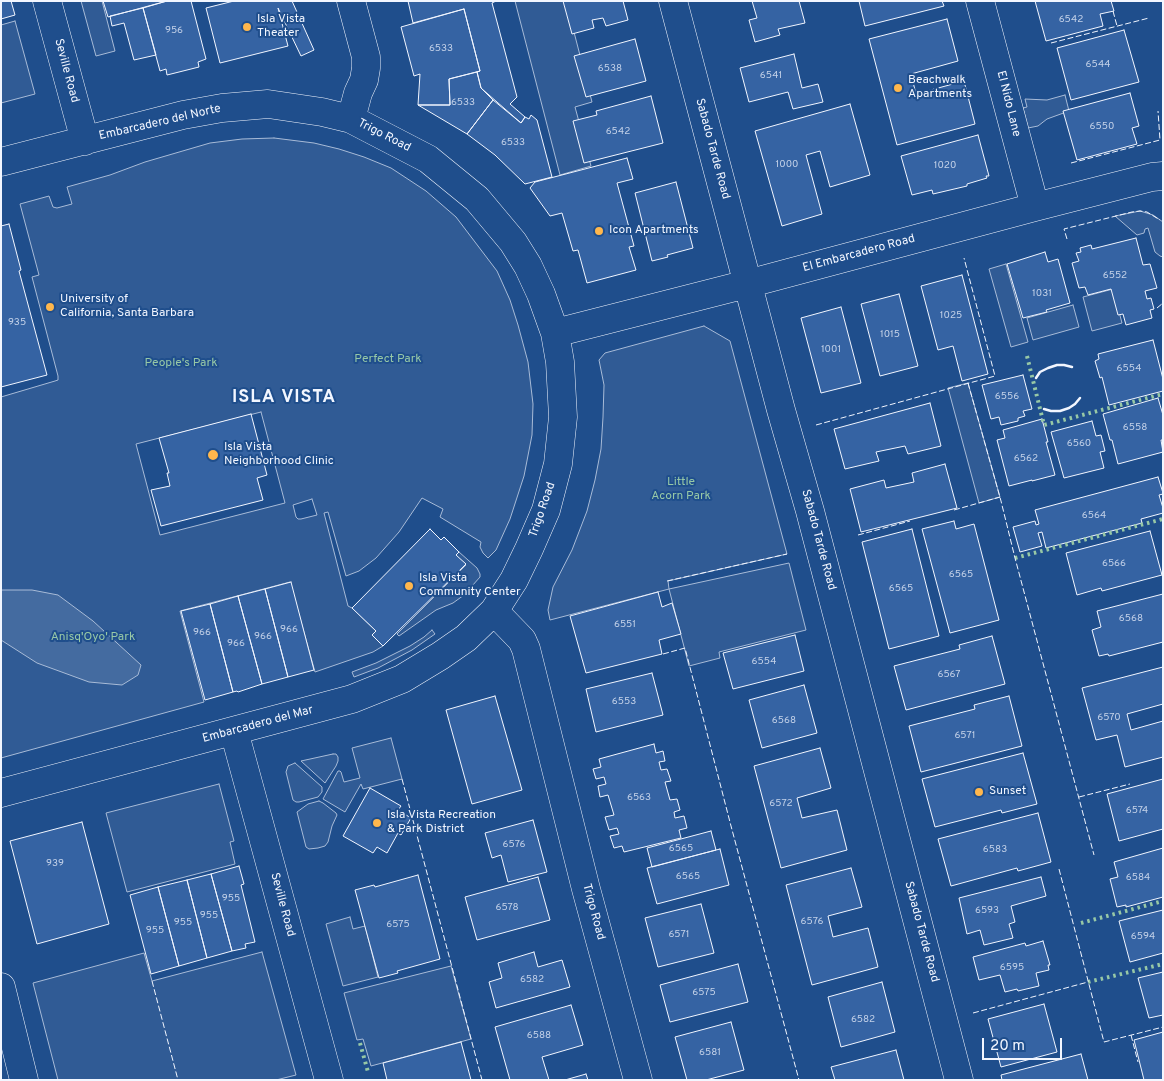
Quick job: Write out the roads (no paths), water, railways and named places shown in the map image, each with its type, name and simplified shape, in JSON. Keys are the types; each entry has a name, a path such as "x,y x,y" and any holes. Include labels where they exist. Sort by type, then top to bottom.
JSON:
{"street":[{"name":"Seville Road","path":"47,1 85,141"},
{"name":"Trigo Road","path":"351,1 366,57 364,80 358,93 351,119 428,159 477,200 513,242 528,266 544,302 555,334 560,362 563,417 558,464 546,510 514,580 494,611 522,640 526,650 586,889 638,1080"},
{"name":"Sabado Tarde Road","path":"673,1 747,284 810,511 959,1080"},
{"name":"El Nido Lane","path":"980,1 1035,206"},
{"name":"Embarcadero del Norte","path":"1,162 183,115 222,108 268,104 322,112 351,119"},
{"name":"El Embarcadero Road","path":"555,334 1035,206 1152,177 1163,176"},
{"name":"Embarcadero del Mar","path":"1,793 352,699 402,678 440,656 466,638 494,611"},
{"name":"Seville Road","path":"234,731 329,1080"},
{"path":"1,987 24,1080"}],"place":[{"name":"Isla Vista Theater","path":"247,27"},
{"name":"Beachwalk Apartments","path":"898,88"},
{"name":"Icon Apartments","path":"599,231"},
{"name":"University of California, Santa Barbara","path":"50,307"},
{"name":"Isla Vista Neighborhood Clinic","path":"213,455"},
{"name":"Isla Vista Community Center","path":"409,586"},
{"name":"Sunset","path":"979,792"},
{"name":"Isla Vista Recreation & Park District","path":"377,823"}],"district":[{"name":"ISLA VISTA","path":"284,398"}],"park label":[{"name":"Perfect Park","path":"388,360"},
{"name":"People's Park","path":"181,364"},
{"name":"Little Acorn Park","path":"681,490"},
{"name":"Anisq'Oyo' Park","path":"93,638"}]}
